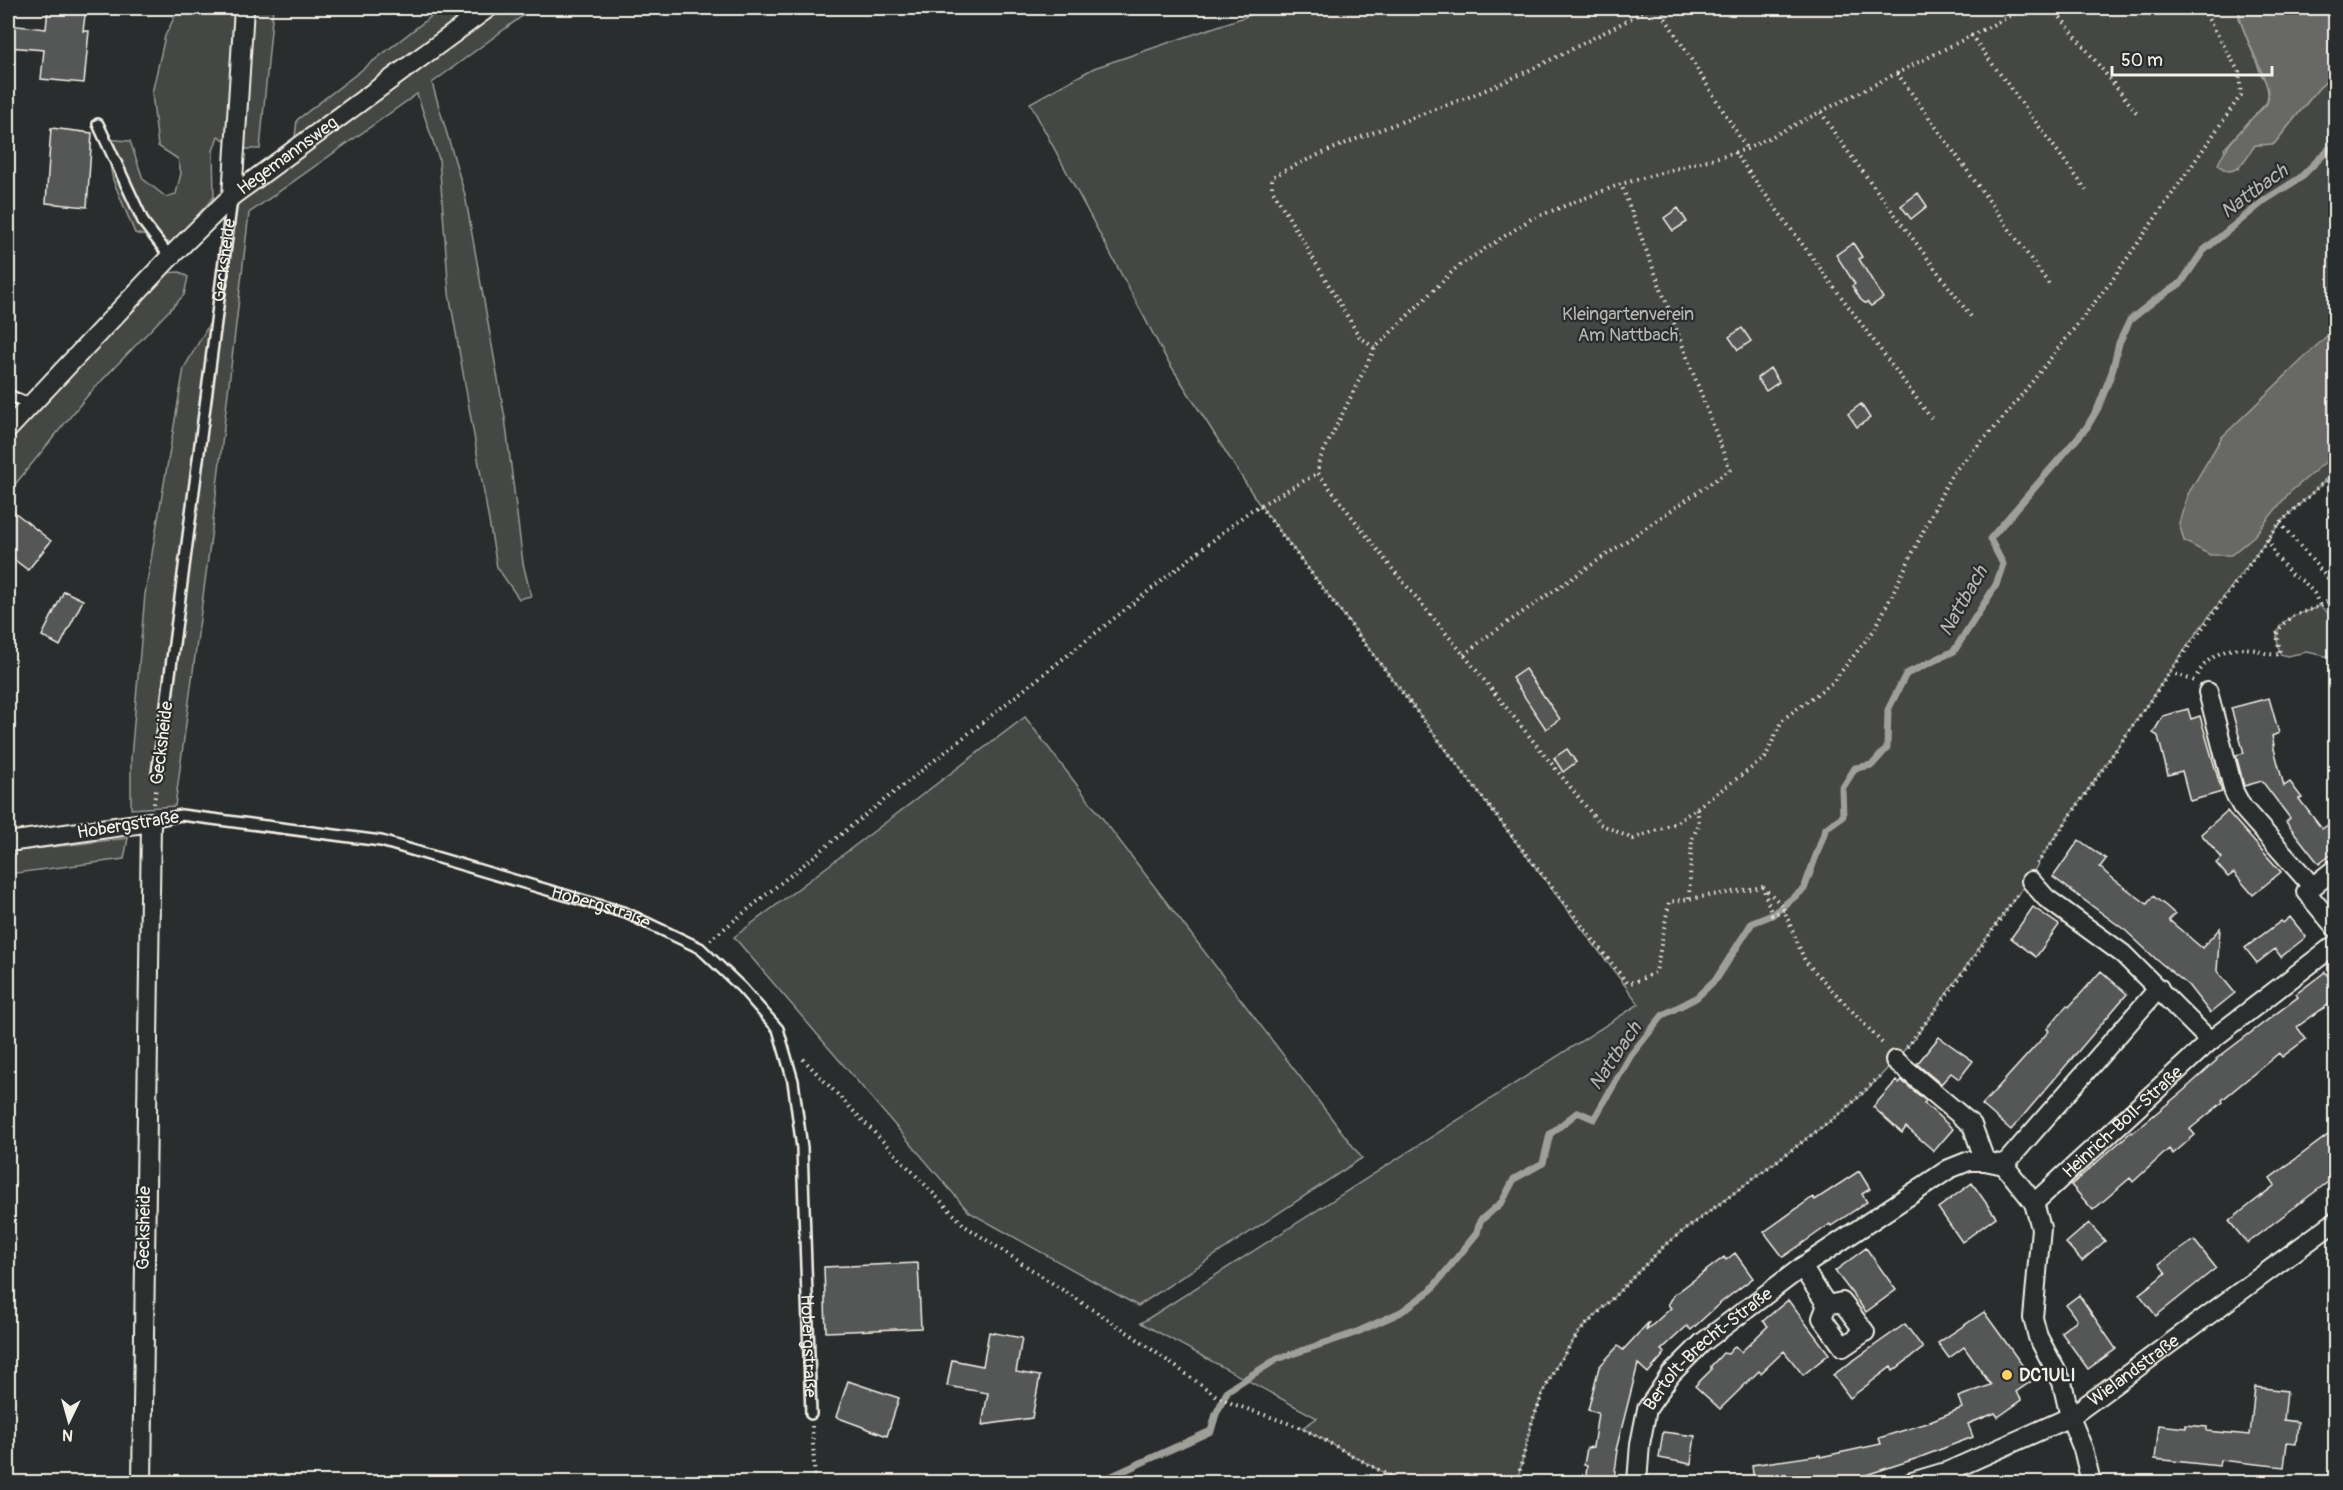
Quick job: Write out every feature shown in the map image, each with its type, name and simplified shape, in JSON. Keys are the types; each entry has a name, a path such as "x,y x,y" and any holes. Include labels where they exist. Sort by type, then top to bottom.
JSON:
{"street":[{"name":"Gecksheide","path":"232,196 244,8"},
{"name":"Hegemannsweg","path":"8,429 170,257 232,196 488,8"},
{"path":"2208,692 2234,792 2242,807 2313,886"},
{"name":"Gecksheide","path":"141,1482 151,822"},
{"name":"Hobergstraße","path":"8,842 151,822"},
{"path":"2336,868 2306,892 2336,928"},
{"path":"2031,881 2046,898 2123,954 2210,1041"},
{"name":"Heinrich-Böll-Straße","path":"2034,1203 2210,1041 2336,944"},
{"path":"2097,1482 2070,1417 2062,1383 2046,1355 2032,1318 2041,1228 2034,1203 2004,1165 2158,988"},
{"path":"1895,1060 1972,1125 1985,1161"},
{"name":"Bertolt-Brecht-Straße","path":"1636,1482 1647,1409 1671,1374 1702,1343 1802,1267 1949,1169 1969,1161 1985,1161 2004,1165"},
{"name":"Wielandstraße","path":"1912,1482 1949,1471 2070,1417 2336,1221"},
{"path":"1802,1267 1827,1305"}],"lane":[{"path":"98,124 144,223 170,257"},
{"name":"Gecksheide","path":"157,774 232,196"},
{"path":"8,396 30,404"},
{"name":"Hobergstraße","path":"151,822 181,815 381,842 626,913 700,948 742,988 778,1029 793,1081 802,1148 811,1414"}],"path":[{"path":"1375,348 1359,336 1272,189 1272,177 1399,121 1471,95 1540,66 1651,8"},
{"path":"1659,8 1747,149"},
{"path":"2026,8 1747,149 1621,184 1531,219 1457,267 1375,348 1319,461 1318,473 1390,566 1600,824 1633,839 1676,823 1765,758 1782,720 1832,684 1875,629 1951,475 2004,416 2110,283 2241,95 2239,72 2202,8"},
{"path":"2053,8 2137,113"},
{"path":"1971,35 2086,191"},
{"path":"1897,73 2051,287"},
{"path":"1821,112 1837,137 1972,318"},
{"path":"1734,152 1931,418"},
{"path":"1464,655 1485,638 1730,470 1621,184"},
{"path":"1517,1482 1531,1425 1542,1395 1557,1365 1579,1332 1666,1244 1845,1110 1915,1038 2018,894 2031,881 2036,865 2076,807 2170,672 2268,539 2280,523 2336,471"},
{"path":"700,948 854,824 1260,506 1318,473"},
{"path":"1260,506 1627,983 1635,982 1656,972 1669,902 1763,887"},
{"path":"2280,523 2336,588"},
{"path":"2268,539 2276,556 2314,593 2320,606"},
{"path":"2193,681 2204,663 2226,651 2240,648 2252,649 2271,656 2280,654 2277,634 2282,625 2292,616 2320,606 2336,596"},
{"name":"Gecksheide","path":"151,822 157,774"},
{"path":"1697,808 1699,824 1692,839 1689,899 1763,887"},
{"path":"1763,887 1772,915 1784,910"},
{"path":"1763,887 1781,903 1805,961 1886,1046 1895,1060"},
{"path":"780,1035 965,1226 1133,1336 1218,1397 1302,1428 1401,1482"},
{"path":"811,1414 815,1482"}],"green space":[{"path":"179,8 273,8 260,149 240,149 218,136 213,151 214,197 172,243 135,233 113,180 105,139 130,141 143,179 166,197 176,194 181,173 178,159 158,146 152,93 165,36"},
{"path":"442,8 533,8 432,83 465,195 505,418 523,563 531,596 519,599 497,567 449,293 439,159 417,94 249,213 212,529 175,806 131,809 131,758 145,594 184,368 226,295 237,201 292,162 297,120"},
{"name":"Kleingartenverein Am Nattbach","path":"1271,8 2239,8 2239,18 2261,74 2269,87 2267,102 2224,149 2238,169 2255,145 2274,144 2318,89 2335,73 2335,117 2329,126 2329,157 2332,174 2336,177 2335,471 2280,523 2200,628 2045,852 2026,884 1915,1038 1876,1081 1845,1110 1666,1244 1579,1332 1557,1365 1542,1395 1531,1425 1517,1482 1401,1482 1302,1428 1317,1418 1141,1323 1639,1004 1257,501 1166,358 1030,103 1094,68"},
{"path":"180,272 188,277 184,295 88,395 8,493 8,441 162,273"},
{"path":"2320,606 2335,619 2335,658 2307,652 2287,656 2280,654 2277,634 2283,623"},
{"path":"1025,717 1362,1158 1138,1306 969,1212 734,937"},
{"path":"128,838 124,859 8,874 8,852"}],"shaded area":[{"path":"2239,8 2335,8 2335,73 2318,89 2274,144 2255,145 2239,167 2229,171 2218,164 2221,157 2239,133 2266,105 2268,95 2262,72 2240,19"},
{"path":"2335,328 2335,454 2289,493 2254,536 2231,555 2210,555 2184,541 2179,523 2188,494 2222,437"}],"building":[{"path":"48,8 86,8 83,31 89,31 84,83 41,79 44,50 8,47 8,25 46,29"},
{"path":"51,128 92,133 87,207 46,203"},
{"path":"1918,193 1927,206 1911,219 1901,206"},
{"path":"1678,208 1687,222 1673,231 1664,218"},
{"path":"1853,243 1862,257 1859,259 1883,298 1871,306 1861,300 1852,286 1855,284 1836,255"},
{"path":"1742,328 1751,341 1738,350 1729,337"},
{"path":"1770,368 1779,382 1766,391 1757,378"},
{"path":"1861,404 1870,418 1857,427 1848,414"},
{"path":"8,507 51,541 28,570 8,555"},
{"path":"64,591 83,600 60,646 42,636"},
{"path":"1525,669 1560,719 1546,729 1512,678"},
{"path":"2269,698 2279,733 2272,736 2284,786 2290,782 2302,798 2299,799 2322,829 2336,819 2336,851 2319,864 2286,822 2290,818 2262,781 2244,786 2236,755 2244,753 2231,708"},
{"path":"2188,709 2191,719 2200,716 2222,792 2190,801 2182,771 2168,775 2158,736 2153,733 2163,716"},
{"path":"1567,749 1576,762 1563,772 1554,758"},
{"path":"2227,811 2281,872 2253,895 2234,873 2228,877 2216,863 2222,858 2201,834"},
{"path":"2079,840 2106,859 2100,867 2107,874 2147,904 2153,896 2166,906 2175,914 2169,920 2202,948 2220,928 2217,971 2235,993 2210,1013 2188,985 2126,931 2053,877"},
{"path":"2033,907 2059,925 2036,957 2011,938"},
{"path":"2290,917 2306,937 2281,957 2275,949 2257,963 2245,948 2281,921 2283,923"},
{"path":"2101,971 2127,994 2011,1130 1982,1105 2049,1031 2047,1029 2067,1005 2069,1007"},
{"path":"2325,972 2336,986 2336,999 2297,1027 2306,1039 2282,1057 2279,1053 2222,1100 2223,1102 2190,1129 2195,1135 2173,1154 2169,1149 2133,1182 2130,1178 2093,1210 2071,1185 2131,1132 2183,1091 2216,1059 2298,997 2296,994"},
{"path":"1939,1037 1973,1061 1959,1079 1951,1073 1941,1084 1917,1064"},
{"path":"1896,1081 1899,1084 1902,1081 1926,1101 1924,1103 1953,1129 1934,1151 1906,1127 1902,1133 1873,1107"},
{"path":"2336,1129 2336,1176 2247,1243 2229,1221 2275,1185 2270,1178"},
{"path":"1859,1171 1870,1189 1862,1194 1867,1202 1831,1226 1830,1224 1783,1257 1764,1232 1813,1197 1815,1200"},
{"path":"1972,1183 1996,1217 1962,1242 1938,1208"},
{"path":"2089,1223 2105,1241 2082,1261 2066,1243"},
{"path":"2194,1240 2216,1268 2156,1316 2139,1294 2166,1273 2159,1264"},
{"path":"1866,1248 1896,1290 1866,1312 1835,1271"},
{"path":"1735,1253 1753,1278 1719,1304 1691,1330 1687,1326 1661,1350 1665,1353 1648,1373 1638,1364 1616,1450 1618,1450 1614,1478 1586,1475 1587,1466 1584,1465 1587,1448 1593,1447 1598,1413 1588,1410 1599,1367 1618,1346 1623,1350 1649,1322 1646,1331 1671,1308 1668,1305 1674,1295 1724,1257 1726,1260"},
{"path":"918,1263 921,1328 826,1332 824,1267"},
{"path":"2079,1295 2116,1349 2088,1369 2061,1332 2077,1320 2066,1305"},
{"path":"1788,1300 1829,1354 1803,1375 1784,1351 1761,1373 1759,1371 1720,1409 1695,1386 1711,1370 1711,1366 1723,1353 1728,1354 1735,1346 1741,1352 1768,1326 1763,1321"},
{"path":"1984,1312 2033,1380 2016,1392 2022,1400 1998,1417 1995,1413 1968,1424 1973,1437 1863,1476 1832,1482 1754,1482 1752,1465 1820,1455 1820,1457 1881,1444 1879,1438 1931,1422 1962,1408 1958,1397 1991,1385 1964,1347 1949,1358 1938,1343"},
{"path":"1905,1324 1923,1348 1893,1371 1891,1367 1850,1398 1833,1375"},
{"path":"989,1332 1022,1338 1016,1372 1040,1376 1032,1418 982,1425 988,1393 947,1386 952,1360 983,1366"},
{"path":"848,1381 899,1398 887,1436 836,1417"},
{"path":"2255,1387 2287,1391 2284,1420 2298,1422 2296,1444 2287,1443 2284,1467 2220,1460 2219,1466 2155,1459 2159,1425 2186,1428 2186,1425 2207,1427 2207,1431 2250,1435"},
{"path":"1663,1432 1695,1436 1691,1464 1659,1458"}],"waterway":[{"name":"Nattbach","path":"1099,1482 1211,1431 1216,1414 1228,1390 1277,1359 1355,1333 1401,1312 1431,1290 1477,1233 1480,1221 1502,1202 1514,1179 1543,1163 1550,1134 1578,1112 1594,1119 1631,1055 1663,1015 1696,998 1717,978 1752,923 1772,915 1804,889 1826,828 1843,816 1842,789 1855,768 1872,765 1887,748 1888,710 1906,674 1954,651 1996,585 2003,564 1990,539 2087,427 2098,408 2112,372 2119,343 2130,320 2181,283 2203,251 2265,200 2300,178 2329,149"}],"place":[{"name":"DC1ULI","path":"2007,1375"}]}
